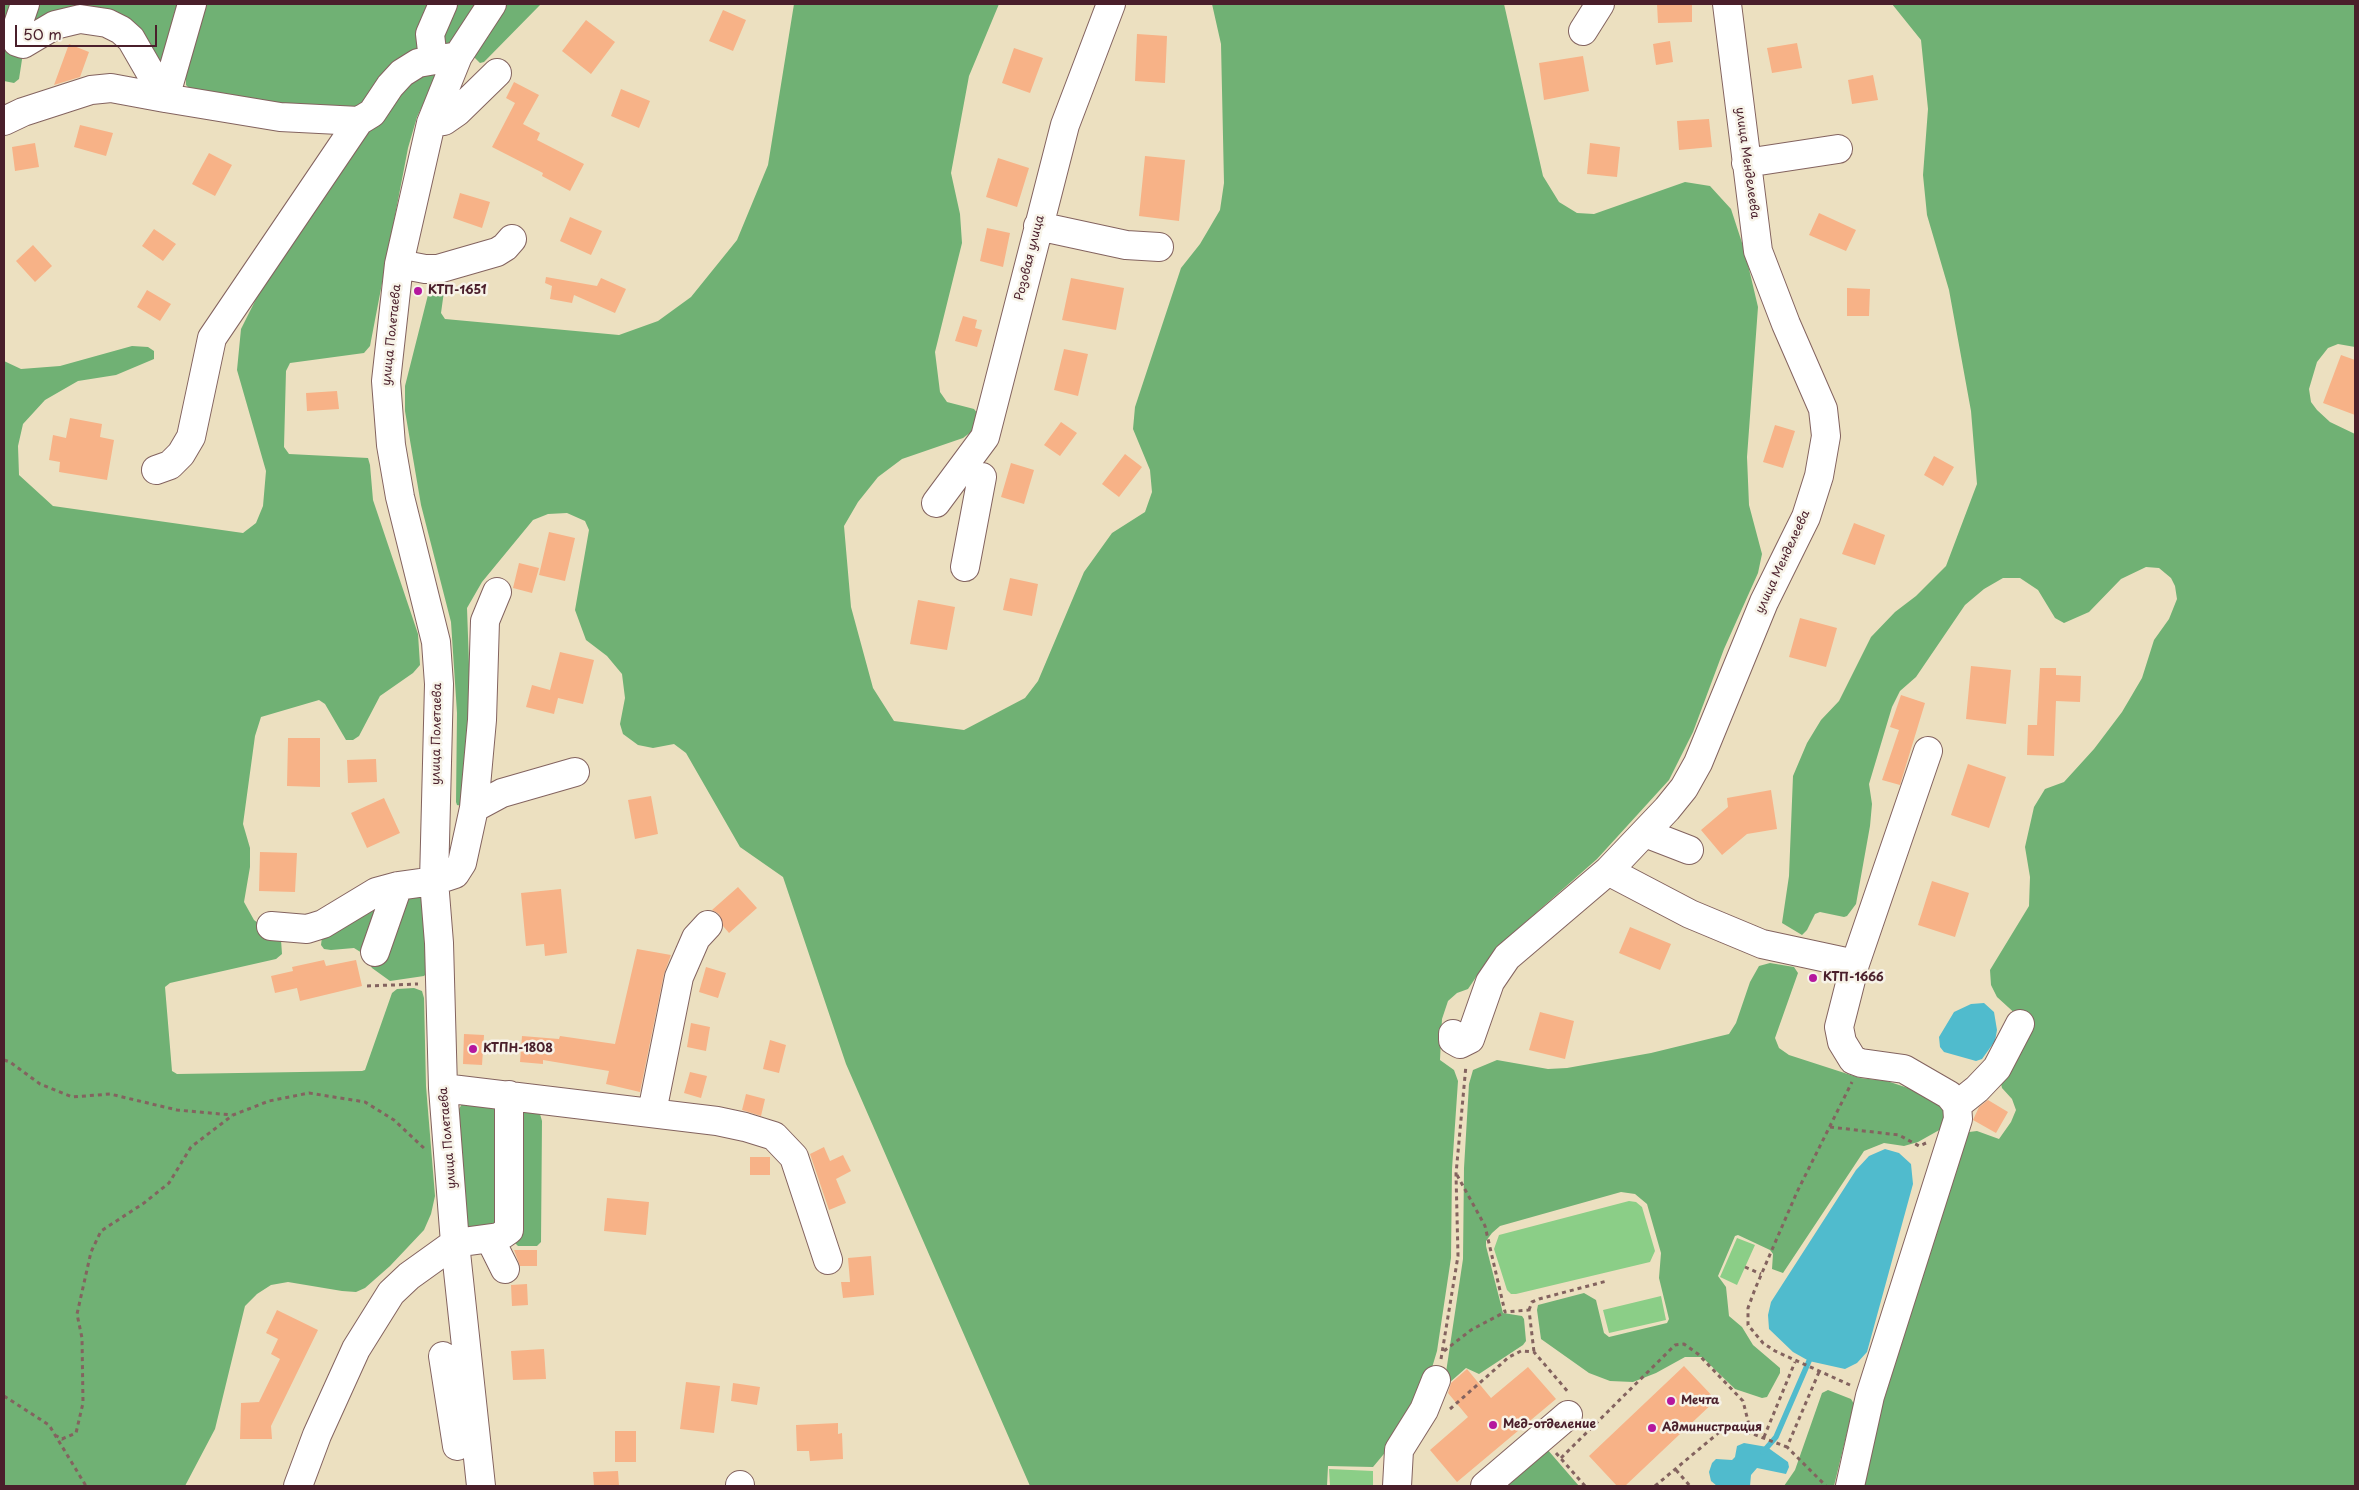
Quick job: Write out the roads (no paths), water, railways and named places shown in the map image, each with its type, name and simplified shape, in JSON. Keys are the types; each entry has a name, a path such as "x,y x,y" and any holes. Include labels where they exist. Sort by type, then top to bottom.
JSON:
{"street":[{"path":"25,4 14,36 17,42 23,44 55,25 80,19 107,23 121,30 131,39 165,98"},
{"path":"165,98 192,4"},
{"path":"156,470 170,465 181,454 191,437 212,338 359,121 372,113 390,86 402,73 418,63 446,58 430,34 443,4"},
{"name":"улица Полетаева","path":"481,1486 459,1391 455,1243 443,1088 439,943 434,881 439,684 436,642 400,497 391,445 386,381 399,264 446,58 492,4"},
{"name":"Розовая улица","path":"936,503 985,437 1065,125 1111,4"},
{"path":"1583,31 1600,4"},
{"name":"улица Менделеева","path":"1461,1037 1490,982 1507,957 1608,871 1645,833 1684,788 1698,763 1764,602 1806,517 1819,476 1826,436 1823,409 1786,324 1758,250 1727,4"},
{"path":"111,88 124,71 132,47 131,39"},
{"path":"431,123 444,121 457,112 497,73"},
{"path":"4,121 23,112 91,90 111,88 280,117 359,121"},
{"path":"1746,163 1838,149"},
{"path":"1038,226 1126,245 1159,247"},
{"path":"399,264 425,269 438,269 497,252 512,239"},
{"path":"965,568 982,477 985,437"},
{"path":"982,477 991,528"},
{"path":"271,926 308,929 323,924 376,892 398,886 434,881 455,874 462,862 474,808 482,720 485,621 497,592"},
{"path":"1850,1486 1870,1396 1956,1128 1957,1105 1949,1095 1904,1069 1861,1063 1853,1060 1842,1042 1839,1027 1854,964 1928,751"},
{"path":"474,808 502,793 575,772"},
{"path":"1645,833 1689,850"},
{"path":"1608,871 1690,914 1762,944 1854,964"},
{"path":"376,952 398,886"},
{"path":"652,1112 679,977 696,938 708,925"},
{"path":"1957,1105 1977,1089 1997,1068 2020,1024"},
{"path":"443,1088 652,1112 745,1127 774,1136 794,1157 828,1260"},
{"path":"298,1486 317,1435 356,1348 390,1293 409,1276 455,1243 499,1238 509,1230 509,1095"},
{"path":"509,1127 552,1100"},
{"path":"490,1239 505,1270"},
{"path":"443,1356 459,1391 456,1446"},
{"path":"1397,1486 1399,1450 1424,1410 1436,1380"},
{"path":"1486,1486 1568,1415"}],"water":[{"path":"1984,1003 1994,1012 1997,1030 1995,1041 1982,1059 1976,1061 1944,1052 1940,1047 1939,1037 1954,1012 1971,1004"},
{"path":"1885,1149 1899,1153 1911,1164 1913,1184 1867,1352 1857,1363 1845,1369 1809,1361 1793,1352 1769,1329 1768,1315 1771,1302 1856,1170 1869,1156"},
{"path":"1744,1443 1767,1447 1788,1462 1789,1467 1786,1474 1757,1468 1751,1475 1750,1486 1717,1486 1711,1481 1709,1472 1712,1463 1716,1459 1732,1460 1735,1457 1737,1446"}],"waterway":[{"path":"1763,1452 1776,1437 1809,1361"}],"place":[{"name":"КТП-1651","path":"418,291"},
{"name":"КТП-1666","path":"1813,978"},
{"name":"КТПН-1808","path":"473,1049"},
{"name":"Мечта","path":"1671,1401"},
{"name":"Мед-отделение","path":"1493,1425"},
{"name":"Администрация","path":"1652,1428"}]}
